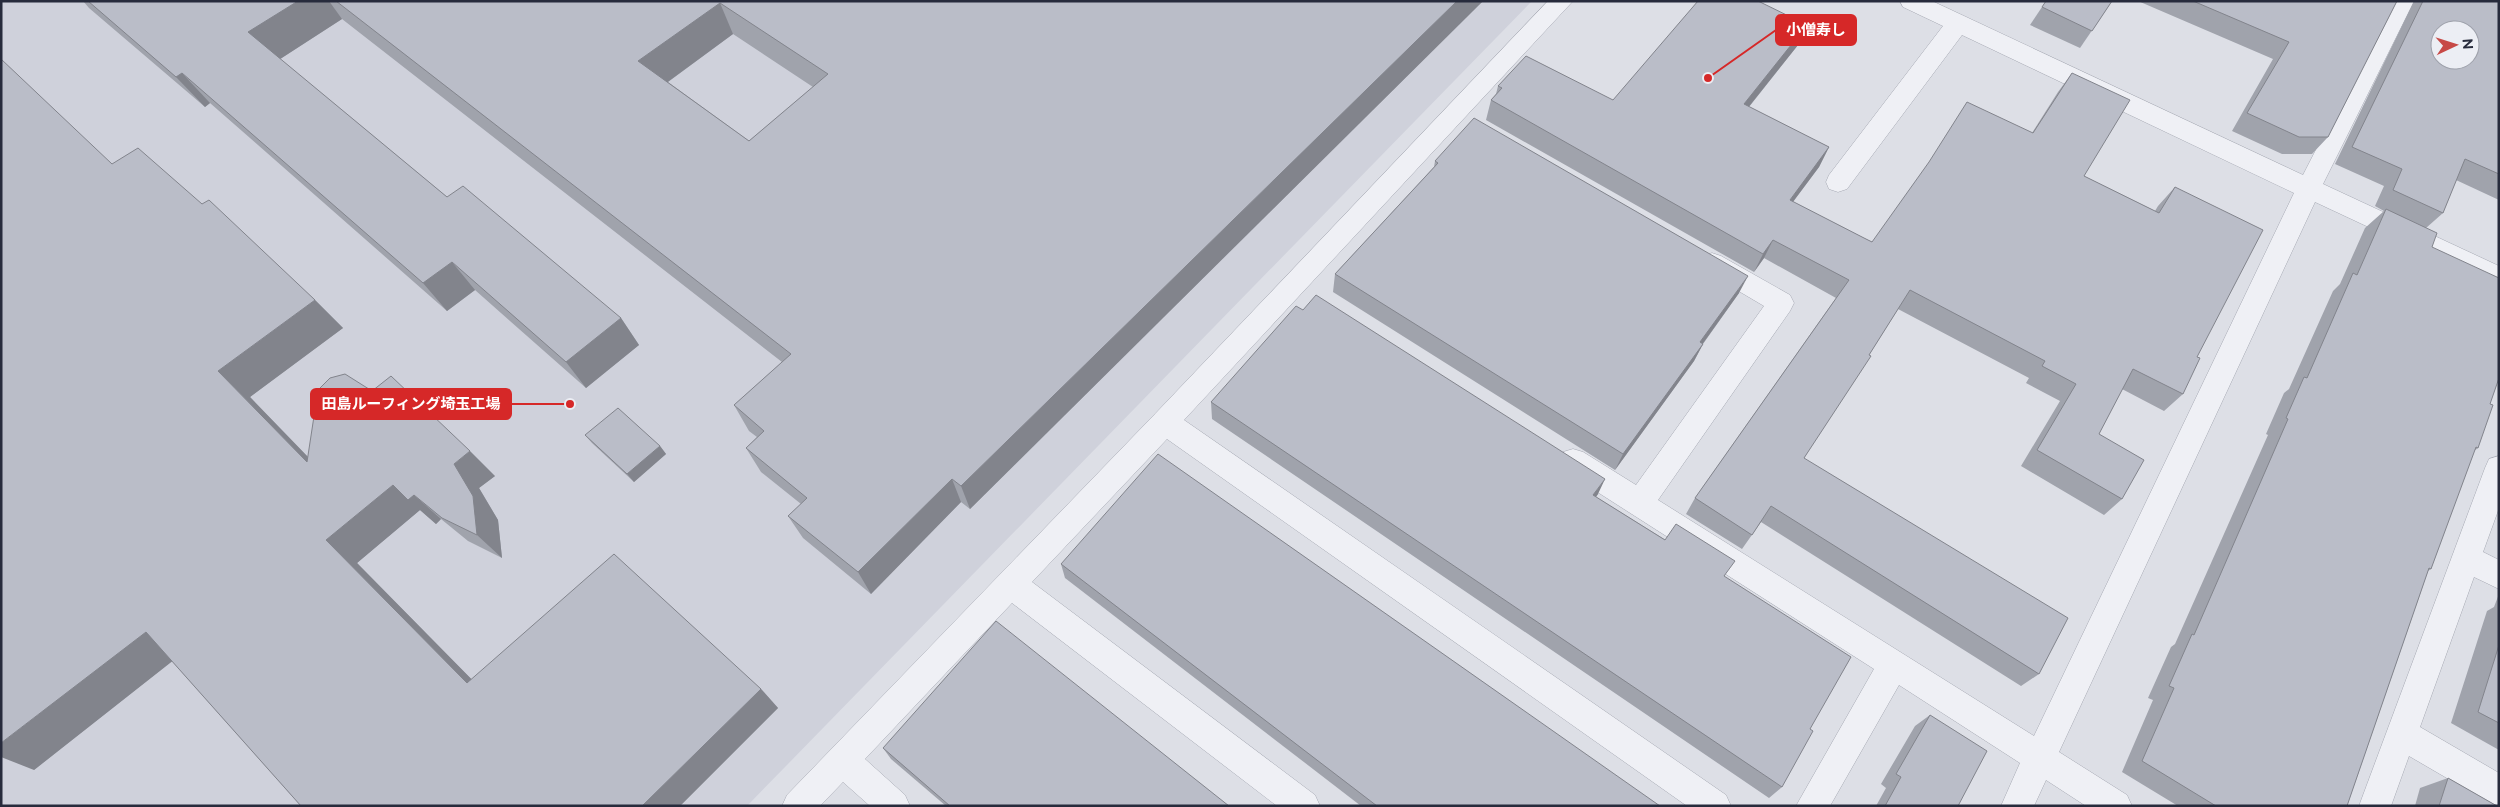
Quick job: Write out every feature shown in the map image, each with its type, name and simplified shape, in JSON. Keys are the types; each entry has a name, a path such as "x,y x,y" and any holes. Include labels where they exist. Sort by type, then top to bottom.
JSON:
{"street":[{"path":"798,806 1296,284 1464,120 1562,1"},
{"path":"1911,1 2499,278"},
{"path":"2017,806 2309,188 2403,1"},
{"path":"1838,182 1958,23"},
{"path":"1639,504 1781,303 1695,254"},
{"path":"1296,284 1321,300"},
{"path":"1165,422 1714,806"},
{"path":"1547,445 2116,806"},
{"path":"2374,806 2499,468"},
{"path":"2466,557 2499,575"},
{"path":"1011,584 1304,806"},
{"path":"1812,806 1893,666"},
{"path":"2401,734 2499,791"},
{"path":"842,760 894,806"}],"shaded area":[{"path":"1,1 1532,1 747,806 1,806"}],"building":[{"path":"88,1 298,1 248,32 447,197 463,186 621,318 566,362 452,262 423,283 182,73 176,77"},
{"path":"336,1 1457,1 961,486 952,479 858,572 788,516 807,498 746,448 764,431 734,405 791,354","holes":["720,3 828,74 749,141 638,61"]},
{"path":"1698,1 1758,1 1807,25 1744,104 1829,147 1790,200 1872,242 1929,162 1967,102 2033,133 2072,73 2130,100 2084,176 2159,213 2175,187 2263,230 2197,357 2200,358 2183,394 2133,369 2099,434 2144,460 2122,499 2037,450 2076,384 2042,366 2045,361 1910,290 1869,355 1871,356 1804,458 2068,618 2039,674 1771,506 1752,535 1695,498 1849,280 1773,240 1763,254 1491,100 1502,88 1498,86 1526,56 1613,100"},
{"path":"2046,1 2112,1 2092,31 2042,7"},
{"path":"2193,1 2397,1 2328,137 2299,137 2247,113 2289,42"},
{"path":"2423,1 2499,1 2499,174 2465,159 2443,213 2393,190 2402,169 2352,147"},
{"path":"1,59 112,164 138,148 202,204 209,200 315,300 218,371 307,462 318,390 330,378 345,374 372,391 391,376 470,451 454,464 473,496 477,535 442,518 414,495 408,500 393,485 326,540 467,683 614,554 761,689 642,806 301,806 146,632 1,743"},
{"path":"1474,118 1748,276 1700,342 1703,344 1623,454 1335,274 1438,163 1435,161"},
{"path":"2386,209 2437,233 2432,247 2499,278 2499,378 2490,404 2493,405 2431,569 2429,568 2347,806 2216,806 2142,761 2174,688 2169,686 2192,634 2194,635 2288,419 2286,418 2304,377 2307,378 2353,273 2357,275"},
{"path":"1316,295 1605,479 1593,495 1665,540 1676,524 1735,561 1724,576 1851,657 1810,729 1813,731 1782,787 1211,402 1296,306 1303,310"},
{"path":"618,408 660,446 627,474 585,435"},
{"path":"1158,454 1660,806 1377,806 1061,564"},
{"path":"996,621 1229,806 950,806 883,748"},
{"path":"2499,645 2499,723 2478,712"},
{"path":"1930,715 1987,751 1958,806 1885,806 1901,777 1896,774"},
{"path":"2448,778 2497,806 2439,806"}],"place":[{"name":"小僧寿し","path":"1708,78"},
{"name":"田島ルーフィング埼玉工場","path":"570,404"}]}
